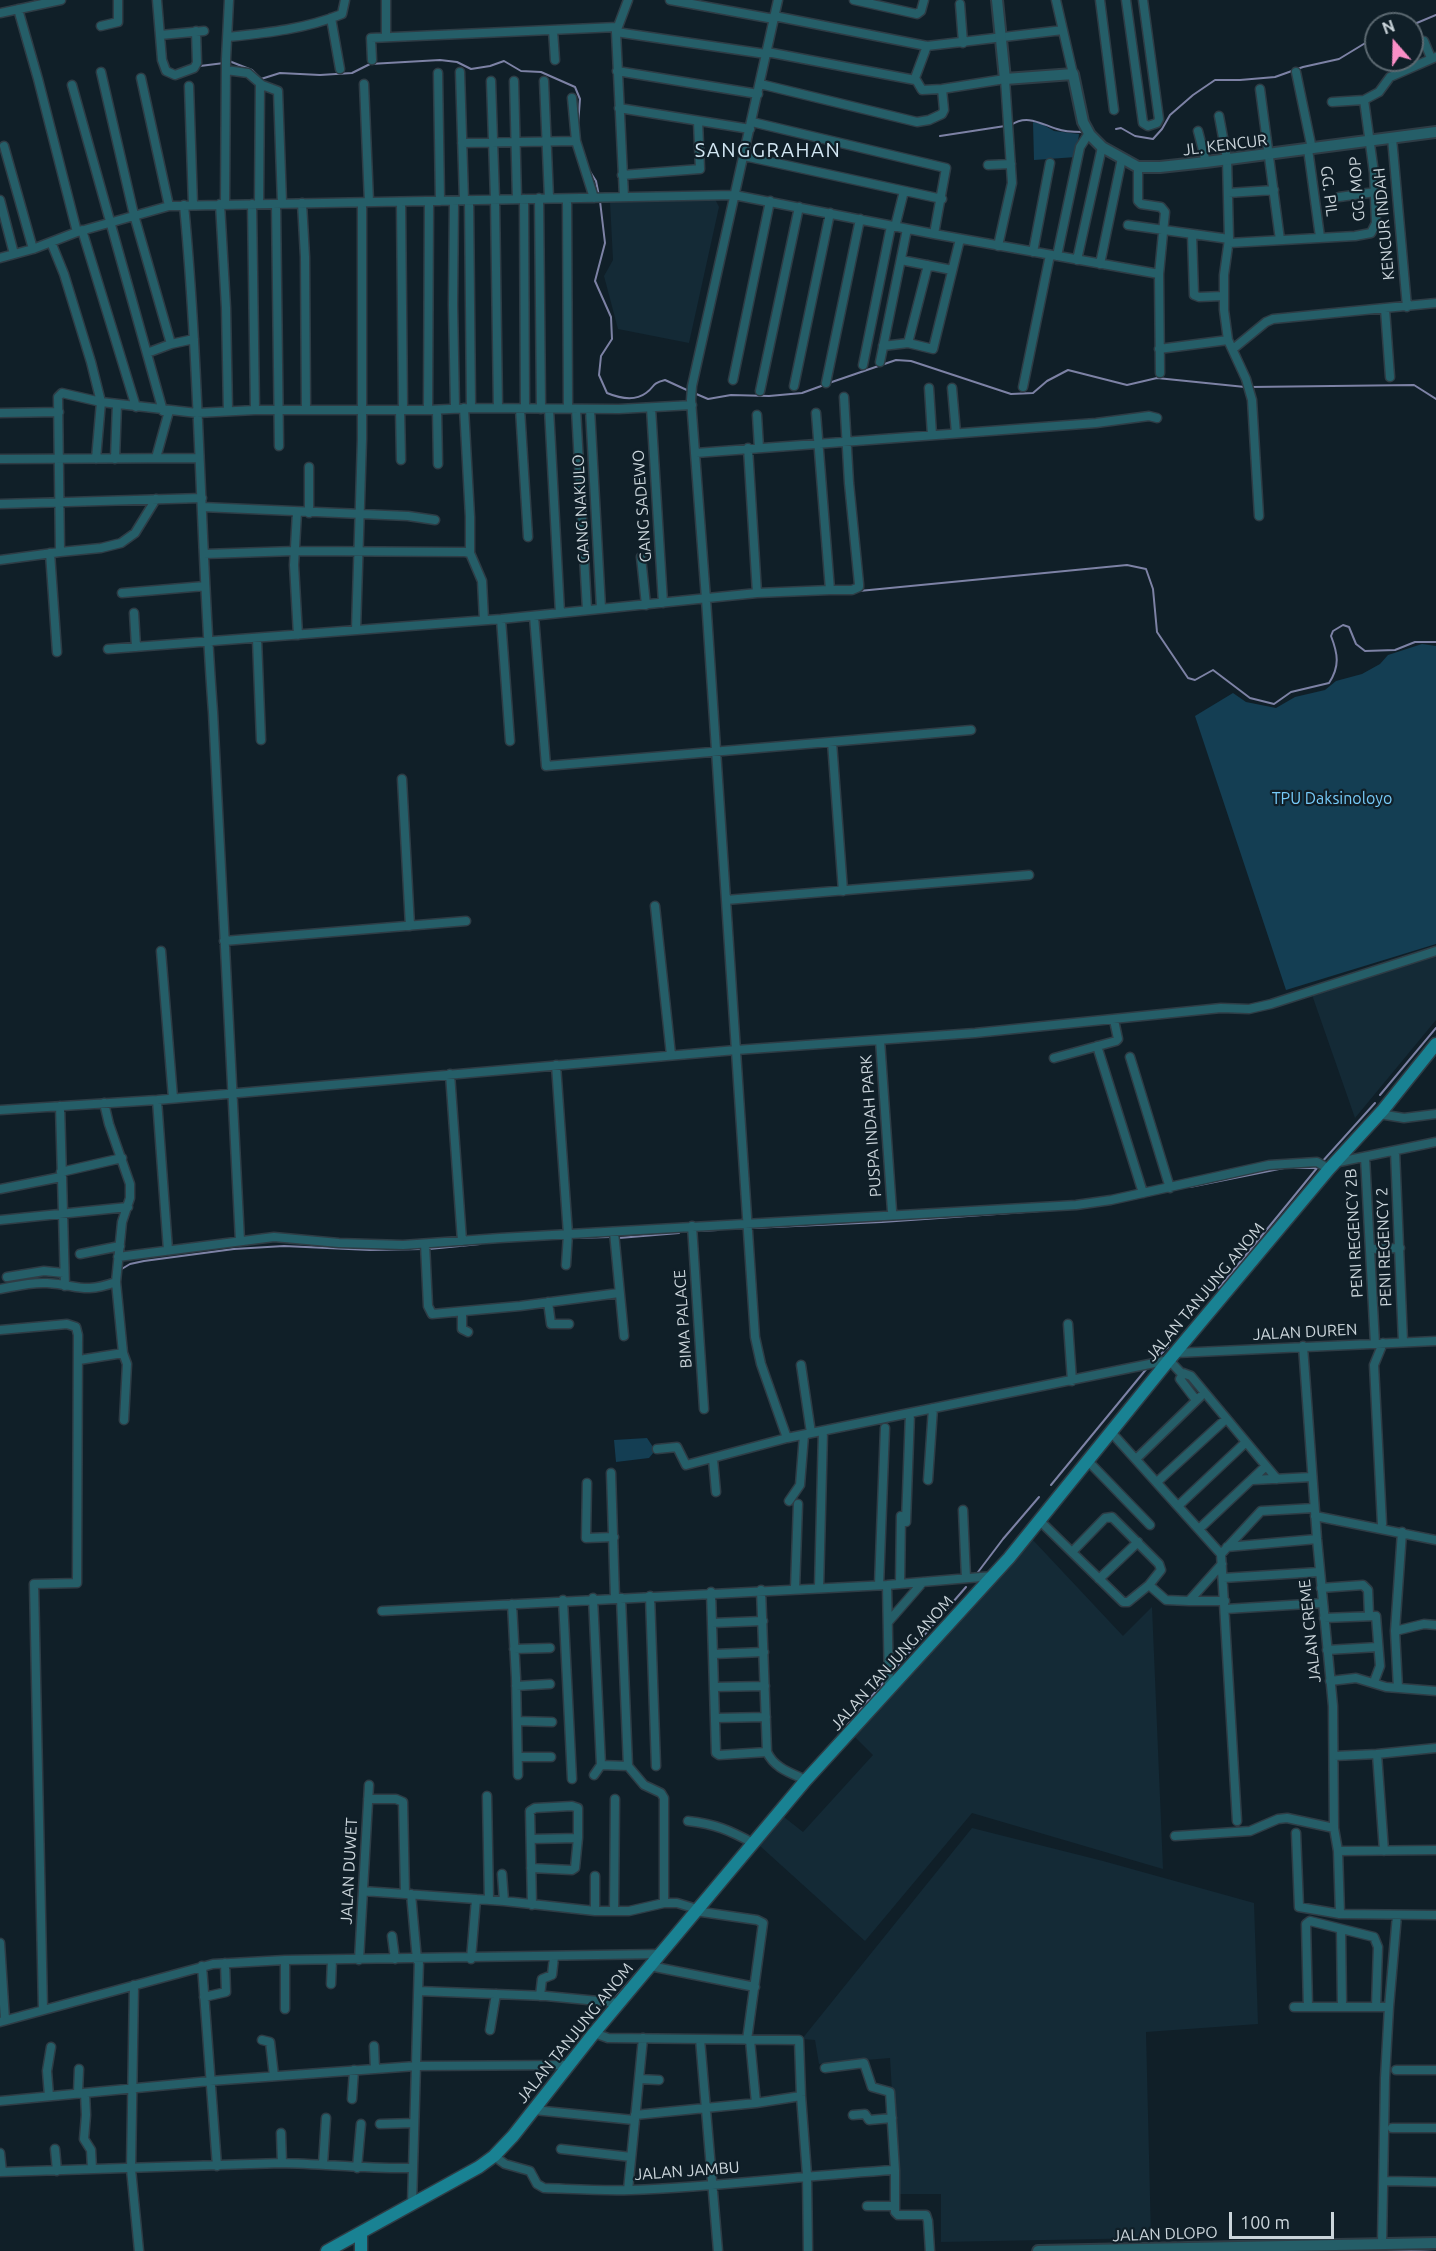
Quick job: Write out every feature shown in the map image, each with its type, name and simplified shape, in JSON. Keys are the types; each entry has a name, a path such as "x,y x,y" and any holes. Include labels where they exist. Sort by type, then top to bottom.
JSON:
{"main road":[{"name":"JALAN TANJUNG ANOM","path":"327,2251 494,2156 513,2136 568,2065 696,1910 806,1780 993,1576 1040,1521 1167,1358 1332,1162 1379,1114 1436,1044"},
{"path":"361,2233 361,2251"}],"street":[{"path":"0,13 61,0"},
{"path":"101,26 118,22 118,0"},
{"path":"157,0 160,35 163,68 175,75 190,70 196,65 200,31 160,35"},
{"path":"228,411 223,204 229,0"},
{"path":"228,37 296,27 331,18 342,14 345,0"},
{"path":"386,0 386,38"},
{"path":"624,197 616,30 628,0"},
{"path":"670,0 927,45 963,43 1063,30"},
{"path":"778,0 734,195 692,399 757,1350 787,1438"},
{"path":"859,1 917,14 921,11 924,0"},
{"path":"997,0 1011,164 1011,190 998,246"},
{"path":"1056,0 1083,122 1089,133 1102,147 1138,167 1138,201 1141,204 1164,209 1165,212 1159,273 1160,373"},
{"path":"1100,0 1114,110"},
{"path":"1126,0 1143,123 1148,126 1159,121 1143,0"},
{"path":"960,4 963,43"},
{"path":"18,9 80,231 136,407"},
{"path":"331,18 340,69"},
{"path":"553,30 555,60"},
{"path":"372,60 370,39 553,30 616,30 766,53 915,80 922,90 1005,79 1073,74"},
{"path":"1332,102 1364,100 1379,92 1390,77 1433,58 1424,41"},
{"path":"915,80 927,45"},
{"path":"226,65 248,73 260,84 279,93 279,446"},
{"path":"617,71 759,89 917,122 942,114 944,110 942,89"},
{"path":"101,72 134,215 171,344"},
{"path":"460,72 466,200 463,408"},
{"name":"GG. PIL","path":"1296,72 1310,149 1320,237"},
{"path":"438,73 440,201"},
{"path":"141,78 169,206"},
{"path":"490,81 495,200 498,408"},
{"path":"514,81 515,142 520,199 523,409 528,537"},
{"path":"544,81 549,198"},
{"path":"255,410 256,204 260,84"},
{"path":"356,630 362,410 364,84"},
{"path":"72,85 109,223 166,411 156,458"},
{"path":"189,86 188,205 196,413 240,1241"},
{"path":"1260,89 1280,240"},
{"path":"572,98 576,141 596,198"},
{"name":"GG. MOP","path":"1320,237 1355,237 1371,233 1376,223 1375,192 1364,100"},
{"path":"619,108 698,121 751,126 945,168 947,171 934,234"},
{"path":"1219,116 1227,159 1229,241 1223,296 1228,340 1247,384 1253,409 1259,516"},
{"path":"622,175 700,169 698,121"},
{"path":"1198,131 1206,162"},
{"name":"JL. KENCUR","path":"1138,167 1206,162 1436,132"},
{"path":"1023,387 1080,147 1089,133"},
{"name":"KENCUR INDAH","path":"1392,138 1407,307"},
{"path":"462,143 576,141"},
{"path":"4,146 4,159 33,249"},
{"path":"1077,260 1102,147"},
{"path":"744,156 942,199"},
{"path":"1100,264 1122,158"},
{"path":"1033,252 1050,163"},
{"path":"988,165 1011,164"},
{"path":"1227,193 1274,189"},
{"path":"863,364 893,226 904,191"},
{"path":"1339,197 1375,192"},
{"path":"0,258 33,249 80,231 169,206 734,195 998,246 1159,273"},
{"path":"539,198 545,409 560,613"},
{"path":"567,199 572,408 587,610"},
{"path":"0,200 14,254"},
{"path":"454,201 453,305 463,408 470,553 482,584 484,621"},
{"path":"733,380 770,201"},
{"path":"429,202 427,305 432,410 438,464"},
{"path":"302,203 305,257 306,410"},
{"path":"401,203 401,460"},
{"path":"760,391 799,207"},
{"path":"794,386 830,213"},
{"path":"826,383 860,219"},
{"path":"1128,225 1229,241 1320,237"},
{"path":"880,362 907,229"},
{"path":"1192,235 1194,295 1199,297 1223,296"},
{"path":"883,346 908,344 933,349 960,239"},
{"path":"51,242 74,306 101,402 96,459"},
{"path":"901,260 952,270"},
{"path":"908,344 928,265"},
{"path":"1233,349 1273,319 1436,303"},
{"path":"1385,309 1390,377"},
{"path":"147,353 194,339"},
{"path":"1159,349 1228,340"},
{"path":"929,388 932,435"},
{"path":"952,388 956,433"},
{"path":"60,552 58,397 62,393 101,402 196,413 255,410 651,408 692,399"},
{"path":"108,649 484,621 757,593 852,590 859,587 859,584 844,397"},
{"path":"115,459 117,404"},
{"name":"GANG SADEWO","path":"651,408 663,603"},
{"name":"GANG NAKULO","path":"590,409 602,608"},
{"path":"0,412 58,412"},
{"path":"816,413 830,590"},
{"path":"757,416 759,448"},
{"path":"696,453 1157,418"},
{"path":"748,448 757,593"},
{"path":"0,459 199,458"},
{"path":"309,466 309,513"},
{"path":"0,504 156,499 309,513 435,520"},
{"path":"0,560 101,549 121,543 130,538 143,523 156,499"},
{"path":"297,512 295,551 298,634"},
{"path":"204,554 295,551 470,553"},
{"path":"50,553 57,652"},
{"path":"641,557 646,604"},
{"path":"122,593 205,586"},
{"path":"134,613 136,646"},
{"path":"534,616 545,765 716,753 971,730"},
{"path":"501,619 510,741"},
{"path":"257,639 261,740"},
{"path":"832,742 843,891"},
{"path":"402,779 410,926"},
{"path":"726,900 1029,876"},
{"path":"655,906 671,1055"},
{"path":"224,941 466,921"},
{"path":"161,951 173,1098"},
{"path":"0,1110 157,1100 671,1055 880,1040 1114,1020 1221,1008 1249,1009 1436,951"},
{"path":"1054,1058 1112,1043 1118,1039 1114,1020"},
{"name":"PUSPA INDAH PARK","path":"880,1040 892,1210"},
{"path":"1097,1046 1143,1193"},
{"path":"1130,1057 1170,1188"},
{"path":"556,1065 568,1234 566,1265"},
{"path":"450,1074 462,1241"},
{"path":"157,1100 168,1250"},
{"path":"104,1103 130,1184 130,1198 122,1222 116,1282 123,1353 127,1364 124,1420"},
{"path":"60,1106 65,1286"},
{"path":"1426,1116 1436,1106"},
{"path":"1379,1114 1404,1118 1436,1114"},
{"path":"118,1257 274,1237 425,1248 462,1241 1076,1204 1170,1188 1269,1165 1332,1162 1436,1142"},
{"name":"PENI REGENCY 2","path":"1395,1151 1402,1342"},
{"name":"PENI REGENCY 2B","path":"1365,1157 1370,1249 1379,1344"},
{"path":"0,1189 122,1158"},
{"path":"0,1220 128,1207"},
{"name":"BIMA PALACE","path":"692,1226 704,1409"},
{"path":"614,1232 624,1336"},
{"path":"80,1254 120,1246"},
{"path":"425,1248 430,1312 434,1314 619,1293"},
{"path":"1370,1249 1400,1248"},
{"path":"7,1277 44,1271 64,1272"},
{"path":"0,1289 28,1283 90,1290 116,1282"},
{"path":"548,1302 551,1324 569,1324"},
{"path":"462,1312 461,1328 468,1332"},
{"path":"0,1330 59,1324 74,1326 78,1330 77,1583 34,1584 44,2010"},
{"path":"1068,1324 1072,1381"},
{"name":"JALAN DUREN","path":"657,1449 676,1447 686,1465 787,1438 1072,1381 1167,1358 1303,1346 1436,1341"},
{"path":"1379,1344 1374,1365 1383,1524"},
{"name":"JALAN CREME","path":"1303,1346 1321,1588 1333,1706 1334,1828 1338,1851 1340,1914"},
{"path":"79,1360 123,1353"},
{"path":"1167,1358 1182,1374 1182,1383 1197,1400"},
{"path":"795,1589 794,1502 800,1485 807,1434 801,1365"},
{"path":"1182,1374 1188,1374 1205,1392 1276,1479"},
{"path":"1136,1459 1205,1392"},
{"path":"928,1480 933,1408"},
{"path":"900,1583 910,1413"},
{"path":"1156,1482 1226,1419"},
{"path":"885,1428 883,1585 889,1621 889,1688"},
{"path":"819,1588 823,1431"},
{"path":"1111,1432 1199,1529 1224,1551 1317,1539"},
{"path":"1178,1506 1246,1442"},
{"path":"713,1459 716,1492"},
{"path":"1088,1461 1150,1525"},
{"path":"1199,1529 1266,1466"},
{"path":"611,1473 628,1766 644,1785 661,1793 664,1798 664,1903"},
{"path":"1253,1480 1312,1477"},
{"path":"587,1483 586,1539 614,1537"},
{"path":"963,1510 966,1578"},
{"path":"1237,1821 1222,1564 1224,1551 1261,1511 1315,1512 1436,1539"},
{"path":"1040,1521 1099,1579 1126,1603 1161,1572 1161,1567 1138,1542 1115,1518 1109,1516 1072,1552"},
{"path":"1398,1688 1395,1630 1402,1532"},
{"path":"1099,1579 1138,1542"},
{"path":"1189,1601 1222,1564"},
{"path":"1223,1578 1320,1572"},
{"path":"382,1611 711,1592 883,1585 993,1576"},
{"path":"889,1621 923,1582"},
{"path":"1149,1585 1166,1600 1225,1605 1323,1603"},
{"path":"1321,1588 1363,1585 1368,1590 1369,1615"},
{"path":"760,1590 767,1752 770,1760 778,1767 806,1780"},
{"path":"711,1592 717,1754 767,1752"},
{"path":"651,1596 656,1766"},
{"path":"593,1599 601,1765 594,1775"},
{"path":"564,1600 572,1779"},
{"path":"512,1604 518,1775"},
{"path":"1324,1618 1369,1615 1377,1618 1380,1666 1374,1682"},
{"path":"712,1623 763,1621"},
{"path":"1395,1630 1424,1624 1436,1625"},
{"path":"1327,1650 1378,1647"},
{"path":"514,1649 550,1648"},
{"path":"714,1654 764,1652"},
{"path":"1330,1681 1356,1678 1386,1687 1436,1690"},
{"path":"516,1686 550,1684"},
{"path":"715,1687 765,1686"},
{"path":"716,1718 766,1717"},
{"path":"517,1721 552,1722"},
{"path":"1334,1756 1436,1748"},
{"path":"1377,1754 1384,1851"},
{"path":"518,1757 552,1757"},
{"path":"601,1765 628,1766"},
{"name":"JALAN DUWET","path":"359,1960 369,1785"},
{"path":"487,1796 489,1900"},
{"path":"368,1799 396,1799 403,1802 408,1894 418,1960 419,1991 412,2204"},
{"path":"614,1911 615,1799"},
{"path":"531,1869 574,1869 577,1865 579,1810 572,1806 530,1811 531,1839 531,1869 532,1905"},
{"path":"1175,1836 1250,1831 1278,1819 1287,1818 1334,1828"},
{"path":"687,1821 725,1827 753,1843"},
{"path":"1296,1833 1299,1907 1340,1914 1436,1915"},
{"path":"531,1839 578,1838"},
{"path":"1338,1851 1436,1850"},
{"path":"502,1874 504,1901"},
{"path":"595,1876 595,1911"},
{"path":"363,1891 504,1901 595,1911 614,1911 677,1903 696,1910 757,1920 763,1923 748,2040 756,2103"},
{"path":"471,1959 476,1899"},
{"path":"1382,2243 1385,2078 1397,1915"},
{"path":"1308,2007 1307,1923 1310,1922 1374,1937 1377,1940 1376,2007"},
{"path":"1341,1930 1342,2006"},
{"path":"392,1936 395,1959"},
{"path":"0,1943 2,2021 202,1966 225,1963 659,1954"},
{"path":"540,1996 542,1979 552,1974 554,1957"},
{"path":"285,1960 285,2009"},
{"path":"331,1984 332,1960"},
{"path":"204,1997 226,1992 225,1963"},
{"path":"202,1966 217,2166"},
{"path":"650,1966 755,1987"},
{"path":"134,1985 131,2169 139,2251"},
{"path":"419,1991 540,1996 619,2003"},
{"path":"490,2030 496,1995"},
{"path":"1294,2007 1389,2007"},
{"path":"594,2033 608,2038 799,2040 807,2175 808,2251"},
{"path":"628,2190 643,2038"},
{"path":"700,2039 718,2251"},
{"path":"262,2040 270,2042 274,2076"},
{"path":"374,2046 375,2069"},
{"path":"49,2096 47,2071 51,2047"},
{"path":"825,2068 866,2064 872,2087 890,2092 896,2214 927,2216 930,2251"},
{"path":"0,2101 210,2081 416,2066 568,2065"},
{"path":"79,2069 86,2115 84,2139 91,2150 92,2169"},
{"path":"352,2099 354,2070"},
{"path":"1396,2070 1436,2070"},
{"path":"639,2079 658,2080"},
{"path":"534,2110 634,2117 801,2096"},
{"path":"853,2115 865,2114 869,2120 892,2118"},
{"path":"323,2164 326,2118"},
{"path":"380,2124 414,2123"},
{"path":"357,2168 361,2124"},
{"path":"1392,2128 1436,2128"},
{"path":"281,2133 282,2163"},
{"path":"55,2149 57,2171"},
{"path":"561,2149 631,2157"},
{"path":"0,2153 1,2172 282,2163 357,2168 413,2168"},
{"name":"JALAN JAMBU","path":"494,2156 505,2164 530,2171 537,2184 544,2188 628,2190 711,2186 807,2175 895,2170"},
{"path":"1388,2181 1436,2182"},
{"path":"867,2206 895,2206"},
{"name":"JALAN DLOPO","path":"1038,2251 1436,2243"}],"shaded area":[{"path":"715,199 719,207 689,343 618,329 604,276 613,260 610,202"},
{"path":"1436,953 1436,1020 1355,1118 1311,992"},
{"path":"1032,1539 1123,1636 1152,1607 1163,1869 972,1813 865,1941 760,1846 784,1817 803,1832 873,1755 855,1737"},
{"path":"972,1828 1254,1903 1258,2024 1146,2032 1151,2238 941,2242 941,2194 898,2194 890,2058 819,2064 815,2040 802,2039"}],"green space":[{"path":"1033,122 1054,131 1079,134 1076,157 1034,160"},
{"name":"TPU Daksinoloyo","path":"1422,644 1436,646 1436,944 1286,990 1195,716 1233,693 1246,702 1276,708 1295,697 1325,690 1336,681 1362,674 1380,664 1388,655"},
{"path":"647,1438 654,1452 649,1458 616,1462 614,1440"}],"waterway":[{"path":"1424,20 1436,15"},
{"path":"1116,129 1121,128 1135,136 1153,139 1170,115 1215,80 1275,77 1303,67 1339,59 1364,44"},
{"path":"229,61 252,70 261,79 280,73 320,75 352,73 370,64 440,60 457,62 471,69 504,61 521,71 541,72 575,87 580,99 578,125"},
{"path":"200,66 224,63"},
{"path":"1011,125 1028,120 1063,131 1082,132"},
{"path":"940,136 1005,126"},
{"path":"589,170 596,181 599,196"},
{"path":"600,201 605,243 595,281 611,317 612,339 601,356 599,375 607,393 621,398 637,398 649,391 655,384 665,380 689,391"},
{"path":"829,383 896,360 911,361 1011,394 1033,393 1047,381 1068,370 1127,385 1157,378 1245,387"},
{"path":"694,393 708,399 731,395 769,396 802,393 824,385"},
{"path":"1250,387 1414,385 1436,399"},
{"path":"859,591 1127,565 1146,569 1153,589 1157,632 1188,678 1195,680 1213,670 1250,698 1274,704 1291,692 1329,683 1337,660 1331,636 1333,631 1343,625 1349,627 1356,644 1365,651 1395,650 1415,642 1436,642"},
{"path":"1380,1095 1436,1028"},
{"path":"1321,1163 1375,1103"},
{"path":"1190,1187 1284,1168"},
{"path":"1290,1168 1317,1168"},
{"path":"1219,1288 1317,1168"},
{"path":"752,1228 1054,1210"},
{"path":"696,1231 718,1230"},
{"path":"619,1238 679,1233"},
{"path":"571,1238 610,1237"},
{"path":"429,1249 480,1244"},
{"path":"120,1270 130,1264 144,1261 234,1249 284,1246 370,1250 423,1249"},
{"path":"1157,1358 1168,1347"},
{"path":"1051,1485 1148,1367"},
{"path":"975,1576 1039,1497"},
{"path":"893,1671 966,1587"},
{"path":"845,1728 883,1683"},
{"path":"833,1742 839,1735"},
{"path":"615,1998 640,1969"},
{"path":"1386,2251 1436,2249"}],"district":[{"name":"SANGGRAHAN","path":"768,150"}]}
